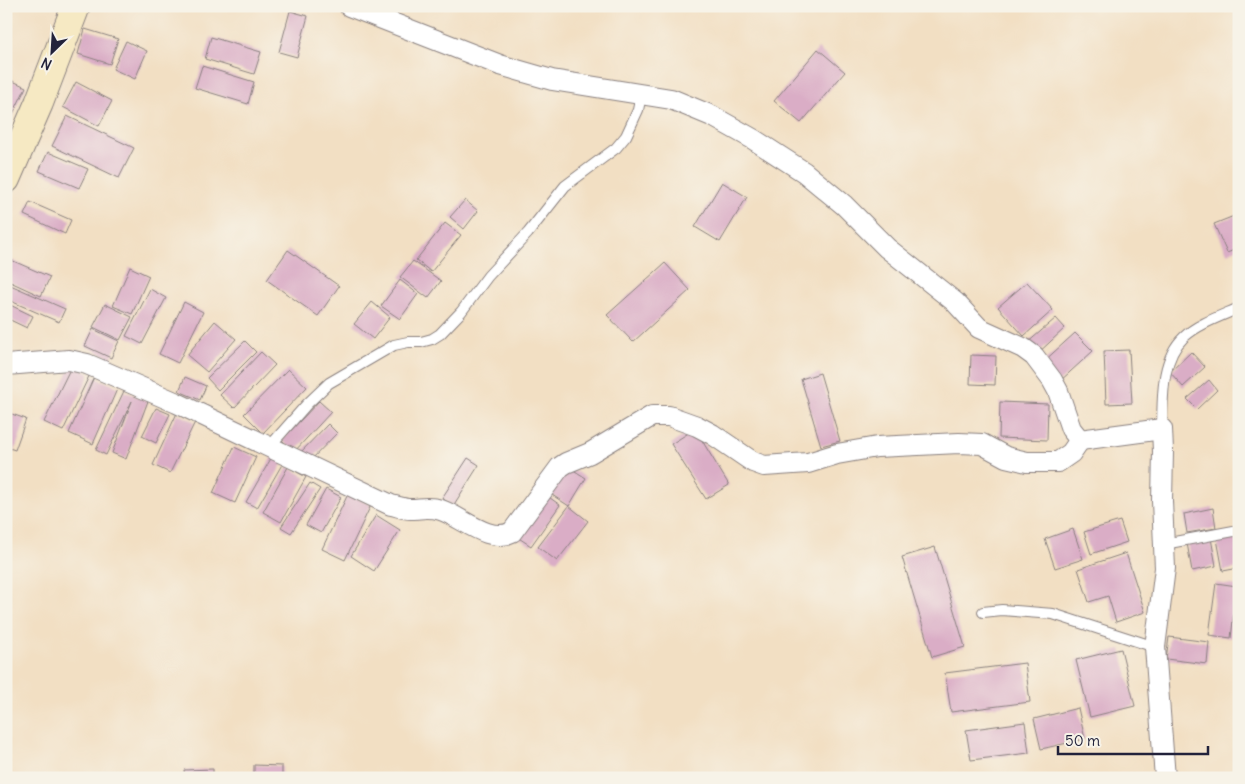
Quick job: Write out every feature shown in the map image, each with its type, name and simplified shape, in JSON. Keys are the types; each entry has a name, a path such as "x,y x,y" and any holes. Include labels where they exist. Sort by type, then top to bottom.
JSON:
{"street":[{"path":"6,179 39,103 76,6"},
{"path":"349,6 442,44 500,65 552,80 671,99 712,116 753,139 804,172 844,205 887,248 955,302 979,328 1023,348 1034,356 1052,380 1058,391 1071,429 1080,440"},
{"path":"6,365 68,360 87,364 177,403 391,504 409,509 442,510 488,533 506,535 512,532 560,467 590,453 652,416 669,416 697,426 712,434 752,462 764,466 808,463 837,454 877,446 959,443 982,444 1006,457 1028,462 1058,462 1071,453 1080,440 1162,429 1165,568 1155,647 1165,778"}],"lane":[{"path":"270,446 307,404 329,383 394,345 421,342 432,339 440,334 461,312 488,276 528,233 566,186 616,148 626,136 638,110 641,95"},
{"path":"1162,429 1164,381 1174,351 1184,337 1239,308"},
{"path":"1164,544 1239,530"},
{"path":"983,612 1002,610 1053,614 1155,647"}],"building":[{"path":"290,11 308,16 297,57 279,52"},
{"path":"85,29 118,39 110,64 78,54"},
{"path":"211,37 261,52 254,74 205,59"},
{"path":"126,41 147,51 135,79 113,69"},
{"path":"818,49 845,72 801,123 774,101"},
{"path":"202,66 254,82 248,104 195,88"},
{"path":"6,78 26,87 8,124 6,123"},
{"path":"76,82 112,101 99,126 63,107"},
{"path":"67,116 134,148 119,178 52,146"},
{"path":"48,152 88,169 79,188 39,171"},
{"path":"722,182 747,197 720,242 695,227"},
{"path":"465,200 478,211 464,229 450,217"},
{"path":"30,202 71,220 65,234 24,215"},
{"path":"1239,214 1239,248 1227,253 1214,224"},
{"path":"445,223 461,235 431,272 416,260"},
{"path":"288,250 339,286 318,316 267,280"},
{"path":"11,260 50,277 41,296 6,280 6,271"},
{"path":"413,261 441,281 428,298 400,277"},
{"path":"665,263 690,290 633,342 607,315"},
{"path":"130,267 149,276 132,314 113,306"},
{"path":"400,280 418,294 400,319 381,306"},
{"path":"1027,282 1053,310 1024,336 998,307"},
{"path":"6,283 65,309 59,322 6,299"},
{"path":"150,289 166,298 142,344 126,336"},
{"path":"184,302 203,312 178,363 159,354"},
{"path":"372,302 390,317 373,339 354,324"},
{"path":"6,303 33,316 27,328 6,318"},
{"path":"105,304 132,317 120,340 93,327"},
{"path":"1056,318 1065,328 1036,355 1026,344"},
{"path":"215,321 236,339 207,372 187,355"},
{"path":"93,329 119,341 111,358 85,346"},
{"path":"1075,333 1093,351 1059,382 1042,363"},
{"path":"245,341 256,352 218,390 207,378"},
{"path":"1129,350 1132,403 1106,404 1104,351"},
{"path":"261,352 275,365 234,408 220,395"},
{"path":"1191,352 1205,367 1183,387 1170,372"},
{"path":"971,355 996,356 995,385 970,384"},
{"path":"72,365 90,374 63,431 44,422"},
{"path":"288,369 307,387 263,433 244,414"},
{"path":"820,373 840,441 821,446 801,379"},
{"path":"94,377 118,387 93,444 69,433"},
{"path":"185,377 206,386 200,400 179,391"},
{"path":"1209,380 1217,390 1197,409 1187,399"},
{"path":"124,391 148,401 126,459 112,453 132,401 106,455 96,450"},
{"path":"319,401 331,412 294,452 282,440"},
{"path":"1000,402 1048,404 1047,440 999,438"},
{"path":"156,408 170,414 156,443 142,436"},
{"path":"6,412 26,419 15,450 6,447"},
{"path":"177,413 195,422 170,473 153,465"},
{"path":"328,424 337,433 309,462 299,454"},
{"path":"695,429 729,485 706,499 671,444"},
{"path":"234,447 256,457 235,503 213,493"},
{"path":"273,455 284,461 257,508 246,502"},
{"path":"468,458 479,465 453,506 442,498"},
{"path":"567,466 586,478 569,506 549,493"},
{"path":"288,467 306,477 281,522 263,512"},
{"path":"310,483 320,489 291,533 281,527"},
{"path":"326,489 341,497 321,533 306,525"},
{"path":"543,493 560,505 531,546 514,535"},
{"path":"348,494 371,505 345,560 322,549"},
{"path":"569,506 588,521 557,561 538,547"},
{"path":"1213,508 1216,528 1187,533 1184,514"},
{"path":"376,515 400,530 374,571 351,556"},
{"path":"1120,521 1127,542 1091,554 1084,532"},
{"path":"1073,529 1083,559 1055,568 1045,539"},
{"path":"1239,534 1239,568 1223,571 1217,539"},
{"path":"1211,538 1216,566 1192,571 1187,543"},
{"path":"935,547 965,647 932,657 902,557"},
{"path":"1126,553 1145,612 1116,622 1108,596 1089,602 1078,569"},
{"path":"1216,583 1237,586 1231,638 1209,635"},
{"path":"1169,637 1209,642 1207,664 1166,659"},
{"path":"1121,649 1135,706 1090,717 1076,660"},
{"path":"1025,663 1030,702 951,712 945,673"},
{"path":"1078,708 1085,739 1041,749 1034,719"},
{"path":"1025,722 1029,753 971,760 966,730"},
{"path":"254,765 282,766 282,778 254,778"},
{"path":"213,769 213,778 185,778 184,770"}]}
